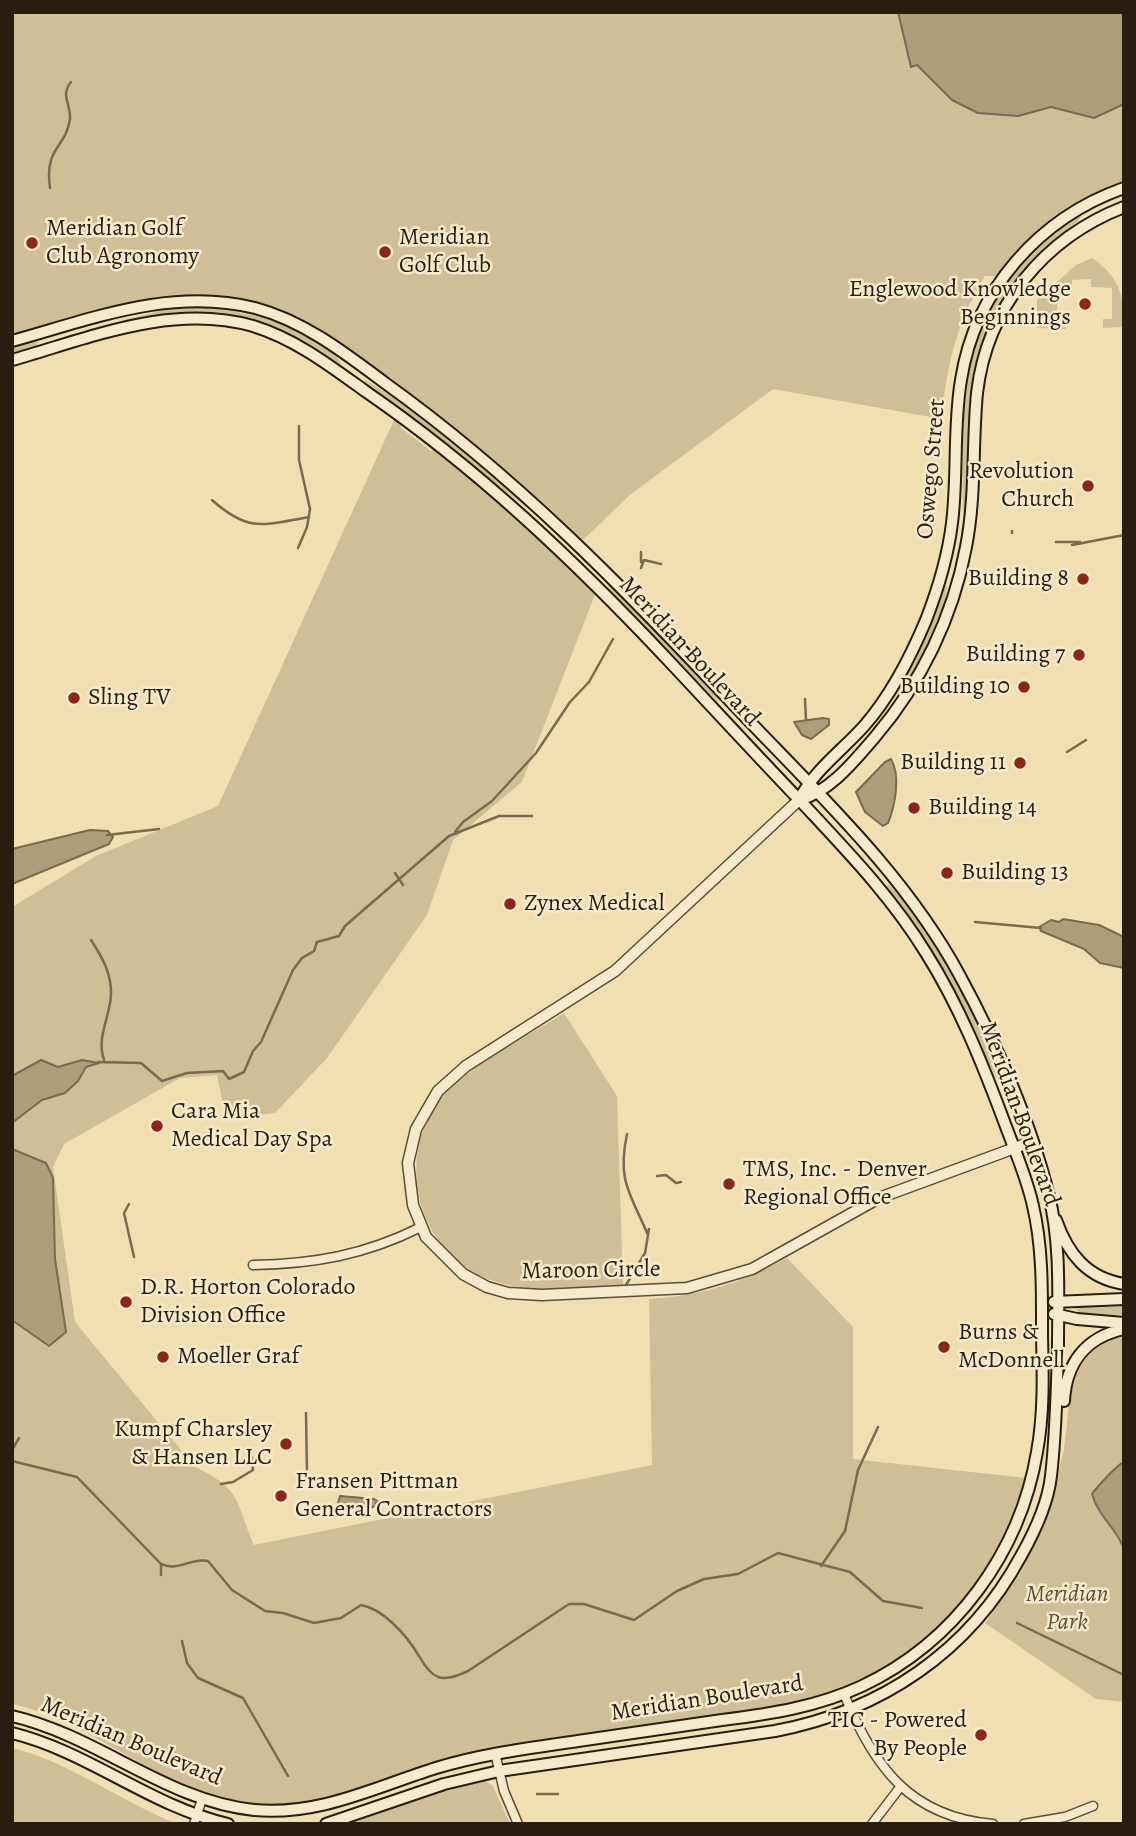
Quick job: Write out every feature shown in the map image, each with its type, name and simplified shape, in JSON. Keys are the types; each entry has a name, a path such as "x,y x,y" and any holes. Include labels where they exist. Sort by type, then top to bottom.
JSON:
{"main road":[{"name":"Oswego Street","path":"799,800 807,783 879,707 911,651 930,610 952,522 961,378 969,344 986,305 1011,267 1038,238 1074,211 1124,188"},
{"name":"Oswego Street","path":"818,794 860,754 899,707 933,649 953,597 970,525 978,386 995,327 1020,285 1053,248 1088,223 1124,207"},
{"name":"Meridian Boulevard","path":"12,341 141,306 182,300 214,301 248,307 310,331 442,425 547,513 624,589 818,794 898,883 944,948 988,1032 1031,1142 1051,1204 1058,1299 1057,1404 1051,1476 1026,1546 1007,1580 980,1618 919,1673 851,1711 775,1731 499,1770 444,1784 326,1824"},
{"name":"Meridian Boulevard","path":"12,360 133,325 181,318 242,323 301,346 424,434 535,527 610,599 879,887 930,959 972,1039 1014,1149 1035,1215 1042,1308 1038,1444 1030,1487 1007,1544 972,1599 935,1638 893,1669 844,1694 783,1712 495,1753 430,1770 351,1799 316,1808 257,1810 202,1799 75,1737 12,1716"},
{"path":"799,800 818,794"},
{"path":"1051,1204 1064,1240 1076,1259 1098,1276 1124,1284"},
{"path":"1042,1308 1058,1299 1124,1300"},
{"path":"1042,1308 1058,1316 1124,1323"},
{"path":"1051,1476 1061,1433 1065,1383 1071,1365 1090,1342 1124,1329"},
{"name":"Meridian Boulevard","path":"12,1733 60,1749 195,1820 228,1824"}],"street":[{"name":"Maroon Circle","path":"799,800 615,971 466,1066 439,1090 422,1114 409,1153 410,1195 421,1227 455,1268 480,1284 501,1291 542,1295 677,1290 708,1284 749,1270 875,1199 1031,1142"},
{"path":"253,1265 336,1259 372,1249 421,1227"},
{"path":"844,1694 871,1752 901,1787 943,1813 993,1824"},
{"path":"495,1753 517,1824"},
{"path":"872,1824 901,1787"},
{"path":"195,1820 202,1799"},
{"path":"1024,1824 1068,1816 1093,1807"}],"green space":[{"name":"Meridian Golf Club","path":"12,12 1124,12 1124,183 1087,200 1054,220 1025,245 998,276 985,276 967,310 954,345 946,381 942,419 773,389 631,494 583,540 493,460 399,386 322,334 262,305 220,297 166,297 99,310 12,336"},
{"path":"1081,216 1017,278 1000,303 988,330 974,386 967,504 963,514 965,407 977,340 990,308 1009,278 1050,235"},
{"path":"1092,258 1109,272 1119,288 1124,327 1103,328 1103,319 1112,319 1112,288 1091,287 1091,279 1072,280 1072,287 1057,288 1057,319 1065,319 1066,329 1037,328 1037,300 1076,265"},
{"path":"180,306 244,313 293,327 314,337 330,349 341,364 327,359 285,333 246,320 185,314 125,323 124,320"},
{"path":"39,342 33,349 12,355 12,346"},
{"path":"364,379 417,412 531,506 529,509 366,385"},
{"path":"395,418 402,424 401,428 431,451 434,448 530,529 596,592 522,782 453,840 427,915 327,1058 275,1113 226,1119 217,1075 180,1078 64,1144 53,1167 75,1322 195,1467 211,1475 230,1490 240,1507 254,1545 652,1465 649,1299 720,1287 754,1275 787,1258 853,1327 853,1459 1026,1478 989,1565 939,1628 877,1671 807,1698 730,1716 565,1737 482,1751 366,1788 307,1802 277,1805 246,1803 185,1785 72,1726 43,1713 12,1704 12,907 96,856 218,806"},
{"path":"607,581 613,584 722,699 719,701 702,689 610,592"},
{"path":"943,585 947,586 945,601 937,630 900,696 897,694"},
{"path":"888,884 927,929 958,980 1006,1090 1003,1091 941,968 885,887"},
{"path":"564,1013 617,1096 623,1286 530,1288 500,1283 472,1272 450,1254 433,1232 422,1206 417,1179 418,1151 426,1123 441,1098 466,1074"},
{"path":"1079,1305 1124,1305 1124,1315 1079,1314 1076,1309"},
{"name":"Meridian Park","path":"1124,1336 1124,1702 1096,1699 985,1623 1019,1575 1045,1524 1043,1522 1064,1449 1070,1395 1080,1363 1090,1351 1104,1342"},
{"path":"12,1748 54,1762 177,1824 12,1824"},
{"path":"484,1780 493,1786 510,1824 349,1824 434,1793"}],"shaded area":[{"path":"898,12 1124,12 1124,104 1094,118 1051,107 1018,116 978,113 952,100 917,65 911,67"},
{"path":"829,719 829,725 811,739 802,735 794,722"},
{"path":"891,759 896,774 896,791 888,823 883,826 865,812 856,792"},
{"path":"90,830 108,831 113,837 109,844 12,884 12,849"},
{"path":"1063,919 1099,925 1124,937 1124,968 1100,963 1084,949 1041,931 1039,927 1051,920 1059,922"},
{"path":"41,1060 58,1067 82,1060 99,1063 86,1067 78,1081 65,1093 42,1100 12,1123 12,1076"},
{"path":"12,1149 46,1163 53,1178 55,1259 66,1332 49,1346 12,1320"},
{"path":"1124,1462 1124,1549 1092,1494 1112,1471"},
{"path":"340,1496 374,1499 379,1502 365,1510 353,1510 338,1503"}],"waterway":[{"path":"50,188 50,164 68,129 70,119 66,91 71,82"},
{"path":"298,548 307,527 310,509 299,460 299,426"},
{"path":"212,500 236,518 257,524 309,517"},
{"path":"1072,545 1124,535"},
{"path":"1056,542 1080,542"},
{"path":"641,552 641,562"},
{"path":"641,568 644,560 661,564"},
{"path":"455,832 463,822 492,801 536,753 570,702 589,682 613,639"},
{"path":"805,699 806,720"},
{"path":"1067,752 1086,740"},
{"path":"98,1062 141,1063 162,1081 187,1073 223,1071 229,1079 244,1072 253,1051 261,1042 293,970 302,958 314,951 317,942 339,936 345,926 449,836 499,816 532,816"},
{"path":"107,835 159,829"},
{"path":"395,873 403,885"},
{"path":"975,922 1041,928"},
{"path":"91,940 106,966 111,987 102,1044 104,1060"},
{"path":"627,1134 624,1150 627,1186 648,1235"},
{"path":"657,1176 666,1175 676,1183 681,1182"},
{"path":"129,1204 124,1213 134,1257"},
{"path":"626,1285 645,1253 649,1229"},
{"path":"306,1413 307,1474"},
{"path":"821,1566 845,1531 858,1470 878,1427"},
{"path":"12,1450 19,1438"},
{"path":"221,1484 233,1482 253,1470 252,1457"},
{"path":"12,1461 77,1477 161,1564 179,1566 208,1561 232,1590 265,1611 283,1613 314,1623 341,1618 361,1605 378,1612 401,1632 428,1670 444,1678 468,1671 569,1604 584,1604 634,1620 677,1591 704,1579 738,1574 778,1553 850,1572 883,1601 922,1608"},
{"path":"376,1503 387,1503"},
{"path":"161,1564 161,1575"},
{"path":"1017,1623 1124,1675"},
{"path":"182,1641 187,1663 198,1678 243,1698 288,1776"},
{"path":"537,1794 558,1794"}],"place":[{"name":"Meridian Golf Club Agronomy","path":"32,243"},
{"name":"Meridian Golf Club","path":"385,252"},
{"name":"Englewood Knowledge Beginnings","path":"1085,304"},
{"name":"Revolution Church","path":"1088,486"},
{"name":"Building 8","path":"1083,579"},
{"name":"Building 7","path":"1079,655"},
{"name":"Building 10","path":"1024,687"},
{"name":"Sling TV","path":"74,698"},
{"name":"Building 11","path":"1020,763"},
{"name":"Building 14","path":"914,808"},
{"name":"Building 13","path":"947,873"},
{"name":"Zynex Medical","path":"510,904"},
{"name":"Cara Mia Medical Day Spa","path":"157,1126"},
{"name":"TMS, Inc. - Denver Regional Office","path":"729,1184"},
{"name":"D.R. Horton Colorado Division Office","path":"126,1302"},
{"name":"Burns & McDonnell","path":"944,1347"},
{"name":"Moeller Graf","path":"163,1357"},
{"name":"Kumpf Charsley & Hansen LLC","path":"286,1444"},
{"name":"Fransen Pittman General Contractors","path":"281,1496"},
{"name":"TIC - Powered By People","path":"981,1735"}]}
